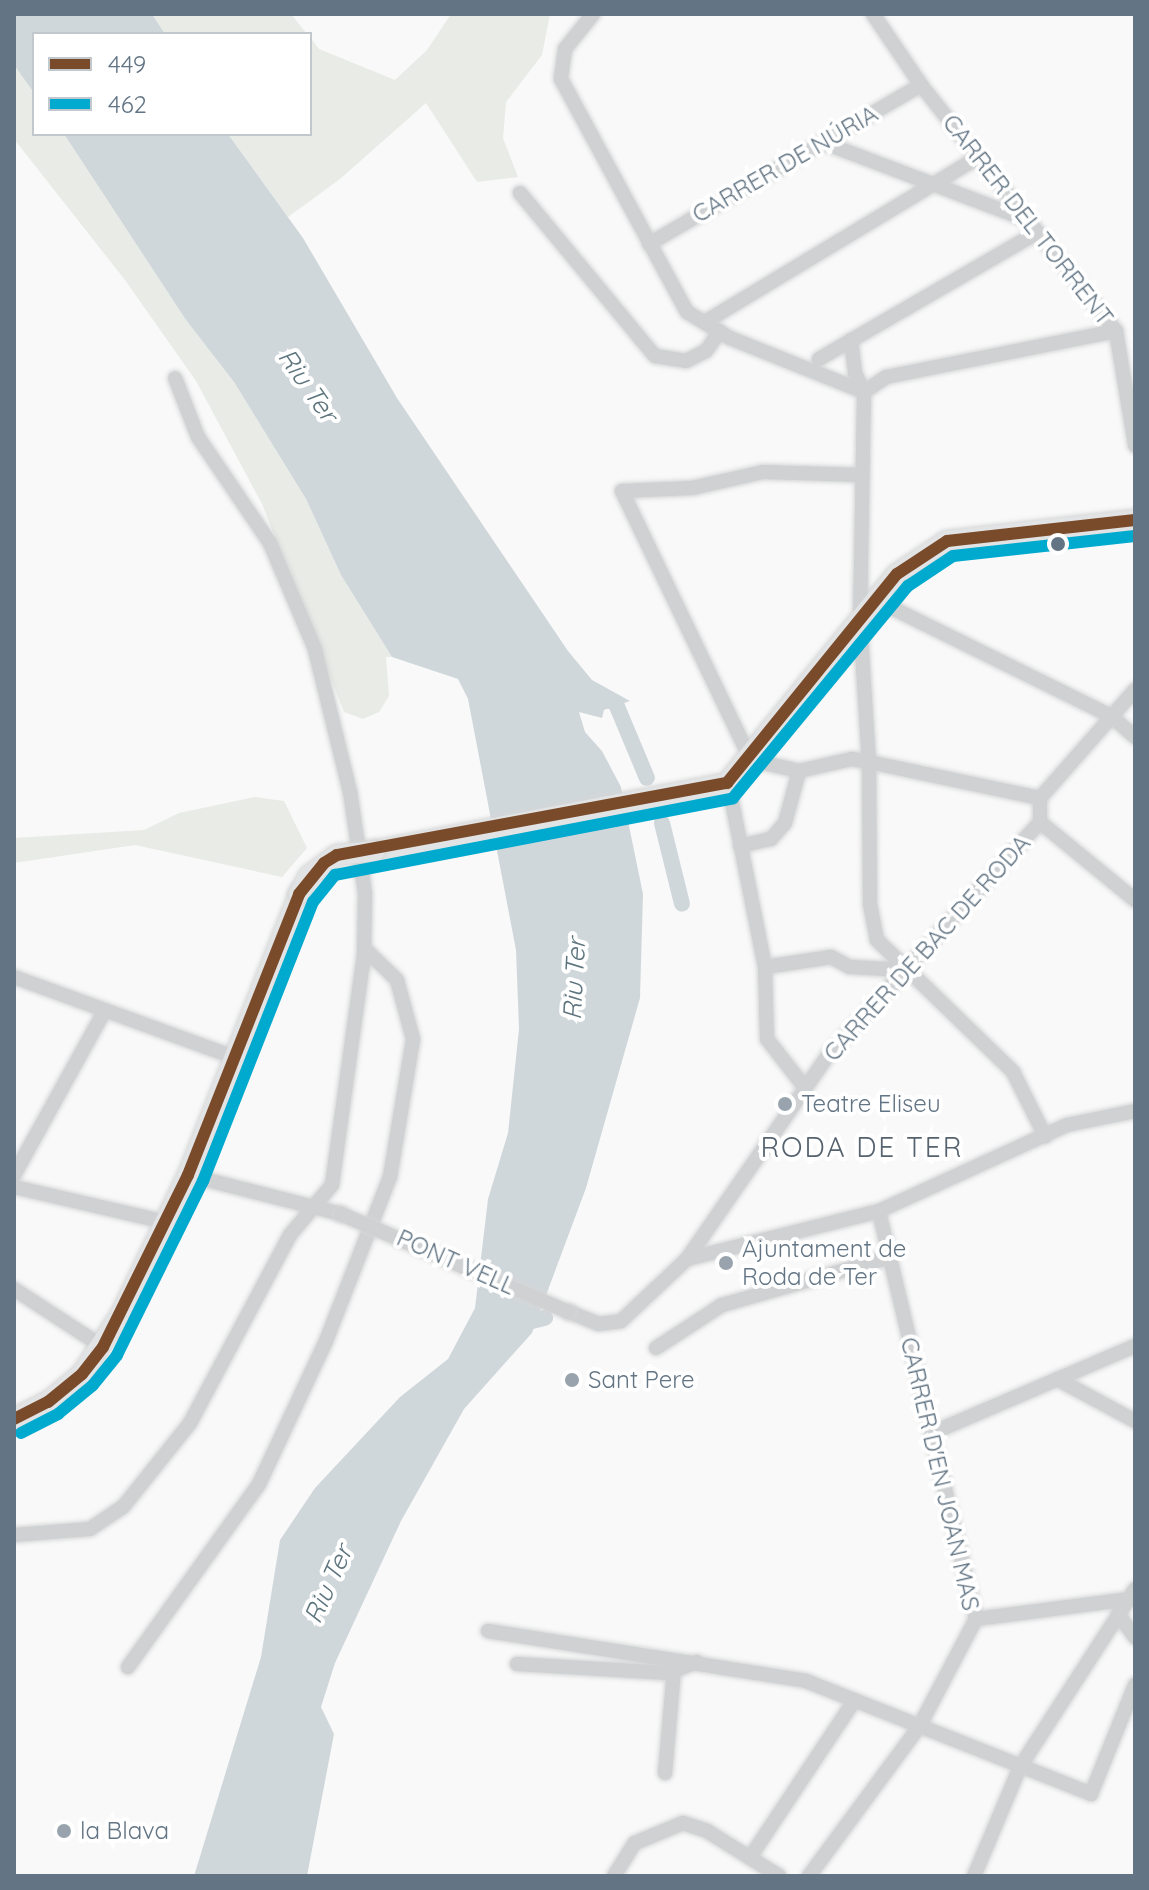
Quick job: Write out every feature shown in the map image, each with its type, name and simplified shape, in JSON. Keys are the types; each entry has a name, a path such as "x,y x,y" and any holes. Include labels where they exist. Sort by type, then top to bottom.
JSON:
{"street":[{"path":"593,14 565,49 561,79 687,312 720,331 864,392"},
{"name":"CARRER DEL TORRENT","path":"873,14 921,85 1116,331 1135,445"},
{"name":"CARRER DE NÚRIA","path":"649,244 921,85"},
{"path":"822,142 930,186 1025,219"},
{"path":"705,322 978,157"},
{"path":"520,193 655,356 686,361 706,351 720,331"},
{"path":"819,359 1036,233"},
{"path":"864,392 886,377 1116,331"},
{"path":"851,340 855,373 864,392 860,620 869,762 870,904 877,940 904,970 1013,1072 1045,1136"},
{"path":"14,1535 90,1529 123,1507 190,1423 290,1235 318,1207 332,1185 364,948 365,893 350,792 315,649 270,543 198,437 175,378"},
{"path":"751,760 622,491 692,488 763,472 862,475"},
{"path":"17,1414 48,1402 82,1374 103,1347 188,1175 237,1058 299,894 309,876 337,855 715,788 739,775 897,574 947,541 1135,520"},
{"path":"876,600 1111,716 1135,737"},
{"path":"751,760 799,771 852,759 1040,798 1135,690"},
{"path":"740,846 771,839 785,823 799,771"},
{"name":"CARRER DE BAC DE RODA","path":"687,1259 829,1054 1040,822 1040,798"},
{"path":"732,802 765,967 767,1039 806,1089"},
{"path":"1040,822 1135,900"},
{"path":"128,1667 259,1484 326,1341 390,1177 413,1039 397,980 364,948"},
{"path":"765,967 831,957 850,967 904,970"},
{"path":"14,977 237,1058"},
{"path":"14,1175 105,1010"},
{"path":"687,1259 879,1211 1067,1125 1135,1111"},
{"name":"PONT VELL","path":"188,1175 341,1214 598,1324 621,1321 687,1259"},
{"path":"14,1187 166,1222"},
{"name":"CARRER D'EN JOAN MAS","path":"809,1876 919,1727 976,1619 879,1211"},
{"path":"656,1348 722,1305 890,1257"},
{"path":"14,1289 103,1347"},
{"path":"932,1433 1135,1346"},
{"path":"1057,1379 1135,1421"},
{"path":"976,1619 1132,1594"},
{"path":"974,1876 1020,1767 1132,1594"},
{"path":"1118,1614 1135,1637"},
{"path":"488,1631 697,1661 806,1681 1091,1794 1135,1685"},
{"path":"517,1664 674,1671 697,1661"},
{"path":"665,1773 674,1671"},
{"path":"751,1856 854,1701"},
{"path":"614,1876 635,1843 657,1830 683,1823 751,1856 779,1876"}],"shaded area":[{"path":"152,14 291,14 305,32 164,32"},
{"path":"451,14 550,14 542,55 506,102 503,138 518,177 477,182 426,103 340,179 288,217 229,136 312,136 312,40 319,49 395,80 427,50"},
{"path":"14,65 32,90 32,136 65,136 186,320 234,382 306,499 341,575 392,657 386,657 389,696 379,712 363,719 344,712 262,504 196,381 125,280 14,139"},
{"path":"255,797 284,801 307,848 282,877 135,845 14,863 14,838 144,830 179,813"}],"water":[{"path":"14,14 152,14 164,32 32,32 32,90 14,65"},
{"name":"Riu Ter","path":"65,136 229,136 303,238 397,398 568,651 592,680 630,701 604,710 602,718 579,712 585,732 602,751 621,787 643,894 640,998 586,1188 532,1333 464,1409 401,1521 335,1663 321,1707 334,1734 307,1876 194,1876 261,1657 280,1540 315,1488 400,1397 448,1359 475,1308 488,1199 508,1133 519,1029 516,950 468,699 458,679 392,657 341,575 306,499 234,382 186,320"}],"waterway":[{"path":"599,694 616,704 647,778"},
{"path":"662,823 682,904"},
{"path":"516,1325 545,1318"}],"transit line":[{"name":"449","path":"14,1419 48,1402 82,1374 103,1347 188,1175 299,894 324,863 337,855 727,783 897,574 947,541 1135,520"},
{"name":"462","path":"21,1433 58,1414 93,1385 117,1355 203,1181 313,902 335,875 733,798 908,586 953,556 1135,536"}],"place":[{"name":"Teatre Eliseu","path":"785,1104"},
{"name":"Ajuntament de Roda de Ter","path":"726,1263"},
{"name":"Sant Pere","path":"572,1380"},
{"name":"la Blava","path":"64,1831"}],"district":[{"name":"RODA DE TER","path":"862,1147"}]}
